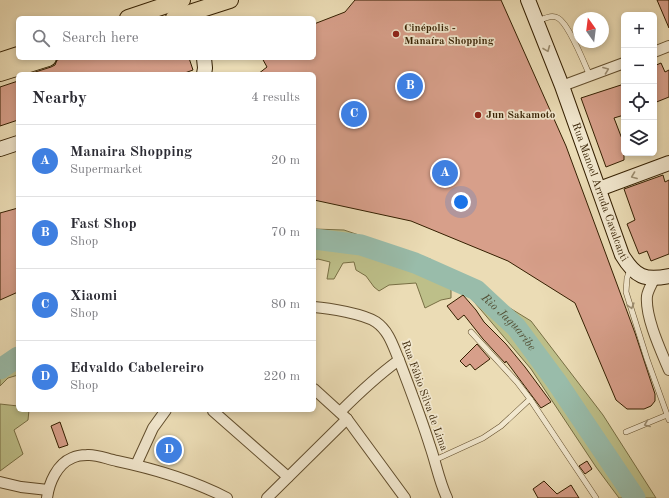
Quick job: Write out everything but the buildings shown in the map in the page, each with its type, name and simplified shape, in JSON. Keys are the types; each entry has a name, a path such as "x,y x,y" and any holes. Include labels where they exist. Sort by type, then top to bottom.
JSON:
{"main road":[{"path":"143,16 188,10 230,0"},
{"name":"Rua Manoel Arruda Cavalcanti","path":"528,0 600,189 622,255 631,269 644,277 654,279"},
{"path":"178,16 188,10"},
{"path":"0,61 16,56"},
{"path":"0,73 42,60"},
{"path":"204,60 204,72"},
{"path":"0,149 16,143"},
{"path":"600,189 669,162"},
{"path":"654,279 669,276"}],"street":[{"path":"657,51 669,46"},
{"path":"562,86 621,64"},
{"path":"654,279 647,295 647,306 656,338 669,370"},
{"name":"Rua Fábio Silva de Lima","path":"316,307 339,311 374,321 382,327 389,336 412,390 447,498"},
{"path":"267,498 343,416 360,391 376,376 399,360"},
{"path":"316,391 343,416 404,498"},
{"path":"136,465 153,428 165,412"},
{"path":"213,412 288,477"},
{"path":"47,494 54,476 66,461 80,456 93,455 178,477 227,498"},
{"path":"0,482 47,494 56,498"}],"lane":[{"path":"536,21 551,16 558,18 566,25 590,76"},
{"path":"626,432 668,417 647,359 626,292 627,278 631,269"},
{"path":"471,332 517,382 530,399 596,498"},
{"path":"435,460 482,438 501,426 530,399"}],"green space":[{"path":"316,229 344,230 430,259 531,321 603,415 656,498 619,498 596,467 531,369 470,297 451,286 451,298 441,300 425,308 416,283 389,285 379,291 366,276 356,270 354,262 343,263 334,279 327,279 330,262 316,260"},
{"path":"16,353 16,376 8,378 0,386 0,358 5,361"},
{"path":"0,404 16,406 16,412 29,412 28,420 14,430 23,454 0,471"}],"waterway":[{"name":"Rio Jaguaribe","path":"316,239 361,245 415,263 476,290 516,327 556,381 635,498"},
{"name":"Rio Jaguaribe","path":"0,369 16,358"}],"place":[{"name":"Cinépolis - Manaíra Shopping","path":"396,34"},
{"name":"Fast Shop","path":"410,86"},
{"name":"Xiaomi","path":"354,114"},
{"name":"Jun Sakamoto","path":"478,115"},
{"name":"Manaira Shopping","path":"445,173"},
{"name":"Edvaldo Cabelereiro","path":"169,450"}]}
